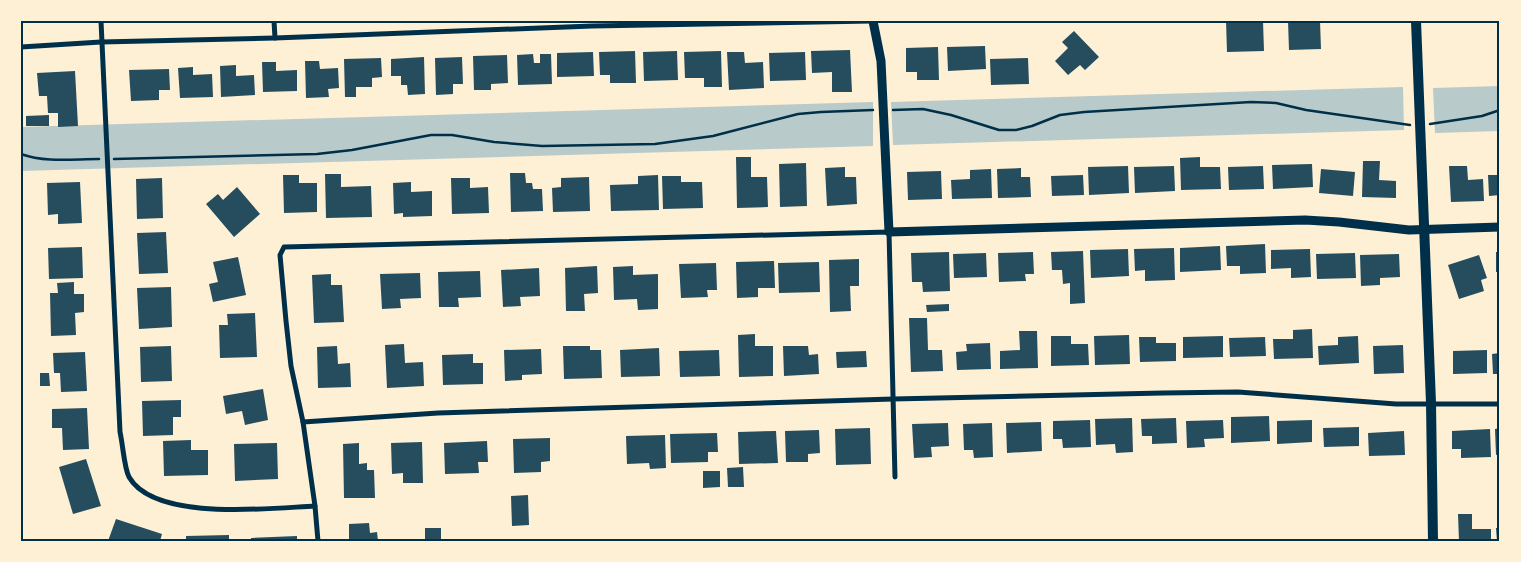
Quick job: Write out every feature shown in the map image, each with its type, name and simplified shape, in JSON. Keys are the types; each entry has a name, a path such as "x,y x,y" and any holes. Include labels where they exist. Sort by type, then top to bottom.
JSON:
{"main road":[{"path":"1416,21 1430,403 1433,541"}],"street":[{"path":"101,21 120,432 129,476 137,487 163,502 198,509 229,510 315,506"},
{"path":"274,21 275,38"},
{"path":"21,47 101,42 275,38 592,26 873,21 881,61 889,232 895,477"},
{"path":"318,541 303,422 291,366 280,255 284,246 1305,220 1424,230 1500,228"},
{"path":"303,422 438,413 893,399 1238,392 1357,402 1500,404"}],"path":[{"path":"898,110 923,109 951,115 999,130 1016,130 1060,115 1084,112 1251,102 1276,103 1306,110 1408,125"},
{"path":"122,158 317,154 352,150 431,135 452,135 494,142 542,146 655,144 713,136 798,114 864,110"},
{"path":"1432,124 1482,116 1500,110"},
{"path":"21,154 32,158 95,159"}],"shaded area":[{"path":"1500,86 1500,131 1435,133 1433,88"},
{"path":"1403,87 1404,130 893,145 891,102"},
{"path":"873,102 873,146 21,171 21,127"}],"building":[{"path":"1226,21 1263,21 1264,51 1227,52"},
{"path":"1288,21 1320,21 1321,49 1289,50"},
{"path":"1074,31 1099,57 1085,70 1080,65 1068,75 1055,61 1068,48 1062,42"},
{"path":"985,46 986,69 948,71 947,47"},
{"path":"938,47 939,80 917,80 917,72 906,72 906,48"},
{"path":"850,50 852,92 832,92 832,72 812,73 811,51"},
{"path":"635,51 636,83 610,83 610,75 600,75 599,52"},
{"path":"677,51 678,80 644,81 643,52"},
{"path":"721,51 722,87 704,87 704,78 685,78 684,52"},
{"path":"593,52 594,76 557,77 557,53"},
{"path":"727,52 744,52 745,63 763,62 764,88 729,90"},
{"path":"805,52 806,80 770,81 769,53"},
{"path":"533,54 534,63 540,63 540,54 551,54 552,84 518,85 517,55"},
{"path":"507,55 508,83 491,84 491,90 474,90 473,56"},
{"path":"424,57 425,94 408,95 407,85 401,85 401,76 391,76 391,59"},
{"path":"462,57 463,84 453,84 453,94 436,95 435,58"},
{"path":"381,58 382,77 372,78 372,87 356,87 356,97 345,97 344,59"},
{"path":"1028,58 1029,84 991,85 990,59"},
{"path":"305,61 319,61 320,69 338,68 339,88 328,89 329,97 306,98"},
{"path":"262,62 276,62 276,71 297,70 297,91 263,92"},
{"path":"236,65 236,76 254,75 255,95 221,97 220,66"},
{"path":"193,67 193,75 212,74 213,97 180,98 178,68"},
{"path":"169,69 170,90 159,90 159,100 131,101 129,70"},
{"path":"75,71 78,126 58,127 58,113 48,113 47,96 39,96 37,73"},
{"path":"49,115 49,126 26,126 26,116"},
{"path":"736,157 751,157 751,177 767,177 768,207 737,208"},
{"path":"1200,157 1200,167 1220,167 1221,189 1181,190 1180,158"},
{"path":"1363,161 1380,161 1379,180 1396,181 1396,198 1362,197"},
{"path":"806,163 807,206 780,207 779,164"},
{"path":"1312,164 1313,187 1273,189 1272,165"},
{"path":"1128,166 1129,193 1089,195 1088,167"},
{"path":"1174,166 1175,191 1135,193 1134,167"},
{"path":"1263,166 1264,189 1229,190 1228,167"},
{"path":"1449,166 1467,166 1468,180 1483,179 1484,201 1451,202"},
{"path":"845,167 845,177 856,177 857,204 827,206 825,168"},
{"path":"1021,168 1021,177 1030,177 1031,197 998,198 997,169"},
{"path":"991,169 992,198 952,199 951,180 970,179 970,170"},
{"path":"1321,169 1355,172 1353,196 1319,193"},
{"path":"941,171 942,199 908,200 907,172"},
{"path":"510,173 525,173 526,183 532,183 533,189 542,189 543,211 511,212"},
{"path":"325,174 341,174 341,187 371,186 372,217 326,218"},
{"path":"283,175 299,175 299,183 317,183 317,212 284,213"},
{"path":"658,175 659,210 611,211 610,185 638,184 638,176"},
{"path":"1083,175 1084,195 1052,196 1051,176"},
{"path":"1488,175 1500,175 1500,195 1489,196"},
{"path":"662,176 681,176 681,182 702,182 703,208 663,209"},
{"path":"589,177 590,211 553,212 552,188 561,187 561,178"},
{"path":"162,178 163,218 137,219 136,179"},
{"path":"451,178 470,178 470,188 488,187 489,213 452,214"},
{"path":"80,182 82,223 58,224 58,214 48,215 47,183"},
{"path":"411,182 411,192 432,191 432,216 403,217 403,213 394,214 393,183"},
{"path":"237,187 260,214 234,237 206,204 218,194 223,200"},
{"path":"166,232 168,273 139,274 137,233"},
{"path":"1265,244 1266,273 1240,274 1240,266 1227,266 1226,246"},
{"path":"1220,246 1221,270 1180,272 1180,248"},
{"path":"82,247 83,278 49,279 48,248"},
{"path":"1174,248 1175,280 1145,281 1145,270 1135,271 1134,249"},
{"path":"1128,249 1129,276 1091,278 1090,250"},
{"path":"1310,249 1311,277 1291,278 1291,268 1271,269 1271,250"},
{"path":"1083,251 1085,303 1070,304 1070,283 1063,284 1062,270 1052,270 1051,252"},
{"path":"949,252 950,291 923,292 922,282 912,282 911,253"},
{"path":"1033,252 1034,274 1025,274 1026,281 999,282 998,253"},
{"path":"1496,252 1500,252 1500,272 1496,272"},
{"path":"986,253 987,277 954,278 953,254"},
{"path":"1355,253 1356,278 1317,279 1316,254"},
{"path":"1399,254 1400,277 1380,278 1380,285 1361,286 1360,255"},
{"path":"1479,255 1487,278 1481,280 1484,291 1459,299 1448,265"},
{"path":"238,257 246,295 213,302 209,284 218,282 213,262"},
{"path":"859,259 859,286 850,286 851,311 830,312 829,260"},
{"path":"774,261 775,288 758,288 758,297 737,298 736,262"},
{"path":"819,262 820,292 779,293 778,263"},
{"path":"716,263 717,290 707,290 708,297 681,298 679,264"},
{"path":"597,266 598,293 584,294 585,311 566,311 565,268"},
{"path":"633,266 633,275 658,274 658,309 638,310 637,299 614,300 613,267"},
{"path":"539,268 540,296 520,297 521,306 503,307 501,270"},
{"path":"480,271 481,297 458,298 459,307 439,307 438,272"},
{"path":"420,273 421,298 400,299 401,308 382,309 380,274"},
{"path":"331,274 331,285 342,285 344,322 314,323 312,275"},
{"path":"74,282 74,294 84,294 84,312 75,313 76,335 51,336 50,293 58,293 57,283"},
{"path":"171,287 172,327 139,329 137,288"},
{"path":"949,304 949,311 927,312 926,305"},
{"path":"255,313 257,357 220,358 219,325 228,325 227,314"},
{"path":"909,318 927,318 928,350 942,350 943,371 911,372"},
{"path":"1312,329 1313,358 1274,359 1273,339 1293,339 1293,330"},
{"path":"1019,331 1037,331 1038,368 1000,369 1000,351 1020,350"},
{"path":"755,334 755,346 773,346 773,376 739,377 738,335"},
{"path":"1129,335 1130,364 1095,365 1094,336"},
{"path":"1051,336 1071,336 1071,344 1088,344 1089,365 1051,366"},
{"path":"1223,336 1223,357 1183,358 1183,337"},
{"path":"1358,336 1359,363 1319,365 1318,346 1338,345 1338,337"},
{"path":"1139,337 1156,337 1156,343 1176,343 1176,361 1140,362"},
{"path":"1265,337 1266,356 1230,357 1229,338"},
{"path":"990,343 991,369 957,370 956,352 967,351 966,344"},
{"path":"404,344 405,363 423,362 424,386 387,388 385,345"},
{"path":"1403,345 1404,373 1374,374 1373,346"},
{"path":"171,346 172,381 141,382 140,347"},
{"path":"337,346 338,364 350,363 351,387 318,388 317,347"},
{"path":"563,346 590,346 590,350 601,350 602,378 564,379"},
{"path":"783,346 808,346 809,355 818,354 819,374 784,376"},
{"path":"659,348 660,376 621,377 620,350"},
{"path":"541,349 542,374 522,375 522,380 505,381 504,350"},
{"path":"719,350 720,376 680,377 679,351"},
{"path":"1487,350 1487,373 1453,374 1453,351"},
{"path":"866,351 867,367 837,368 836,352"},
{"path":"85,352 87,391 61,392 60,373 54,373 53,353"},
{"path":"1500,353 1500,374 1493,374 1492,354"},
{"path":"473,354 473,363 483,363 483,384 443,385 442,355"},
{"path":"40,373 49,373 50,386 40,386"},
{"path":"263,389 268,420 245,425 242,411 226,414 223,396"},
{"path":"181,400 181,417 173,417 173,435 143,436 142,401"},
{"path":"87,408 89,449 63,450 62,428 52,428 52,409"},
{"path":"1269,416 1270,441 1231,443 1231,417"},
{"path":"1132,418 1133,452 1116,453 1115,444 1096,445 1095,419"},
{"path":"1176,418 1177,443 1152,444 1152,436 1142,436 1141,419"},
{"path":"1090,420 1091,447 1063,448 1062,439 1053,439 1053,421"},
{"path":"1223,420 1224,438 1204,439 1205,447 1187,448 1186,421"},
{"path":"1312,420 1312,442 1277,444 1277,421"},
{"path":"1041,422 1042,451 1007,453 1006,423"},
{"path":"948,423 949,446 931,447 932,457 914,458 912,424"},
{"path":"992,423 993,457 974,458 973,450 964,450 963,424"},
{"path":"1359,427 1359,446 1324,447 1323,428"},
{"path":"870,428 871,464 836,465 835,429"},
{"path":"1500,428 1500,454 1496,455 1495,429"},
{"path":"1490,429 1491,457 1461,458 1461,449 1452,449 1452,431"},
{"path":"819,430 820,453 808,454 808,462 786,462 785,431"},
{"path":"776,431 778,463 739,464 738,432"},
{"path":"1404,431 1405,455 1369,456 1368,433"},
{"path":"717,433 718,452 708,452 708,462 671,463 670,434"},
{"path":"665,435 666,468 650,469 649,463 627,464 626,436"},
{"path":"550,438 550,461 541,462 541,472 514,473 513,439"},
{"path":"191,440 191,450 208,450 208,475 164,476 163,441"},
{"path":"487,441 488,462 478,462 479,473 445,474 444,443"},
{"path":"422,442 423,483 403,483 403,473 392,474 391,443"},
{"path":"277,443 278,479 235,481 234,444"},
{"path":"359,443 359,464 367,463 367,470 374,470 375,498 344,498 343,444"},
{"path":"86,459 101,506 73,514 59,467"},
{"path":"743,467 744,487 728,487 727,468"},
{"path":"703,471 720,471 720,487 703,488"},
{"path":"528,495 529,525 512,526 511,496"},
{"path":"1458,514 1472,514 1472,529 1491,529 1491,541 1459,541"},
{"path":"116,519 162,534 160,541 108,541"},
{"path":"369,523 370,533 377,532 378,541 349,541 349,524"},
{"path":"425,528 441,528 441,541 425,541"},
{"path":"1496,528 1500,528 1500,541 1497,541"},
{"path":"229,535 229,541 186,541 186,536"},
{"path":"297,536 297,541 251,541 251,538"}]}
